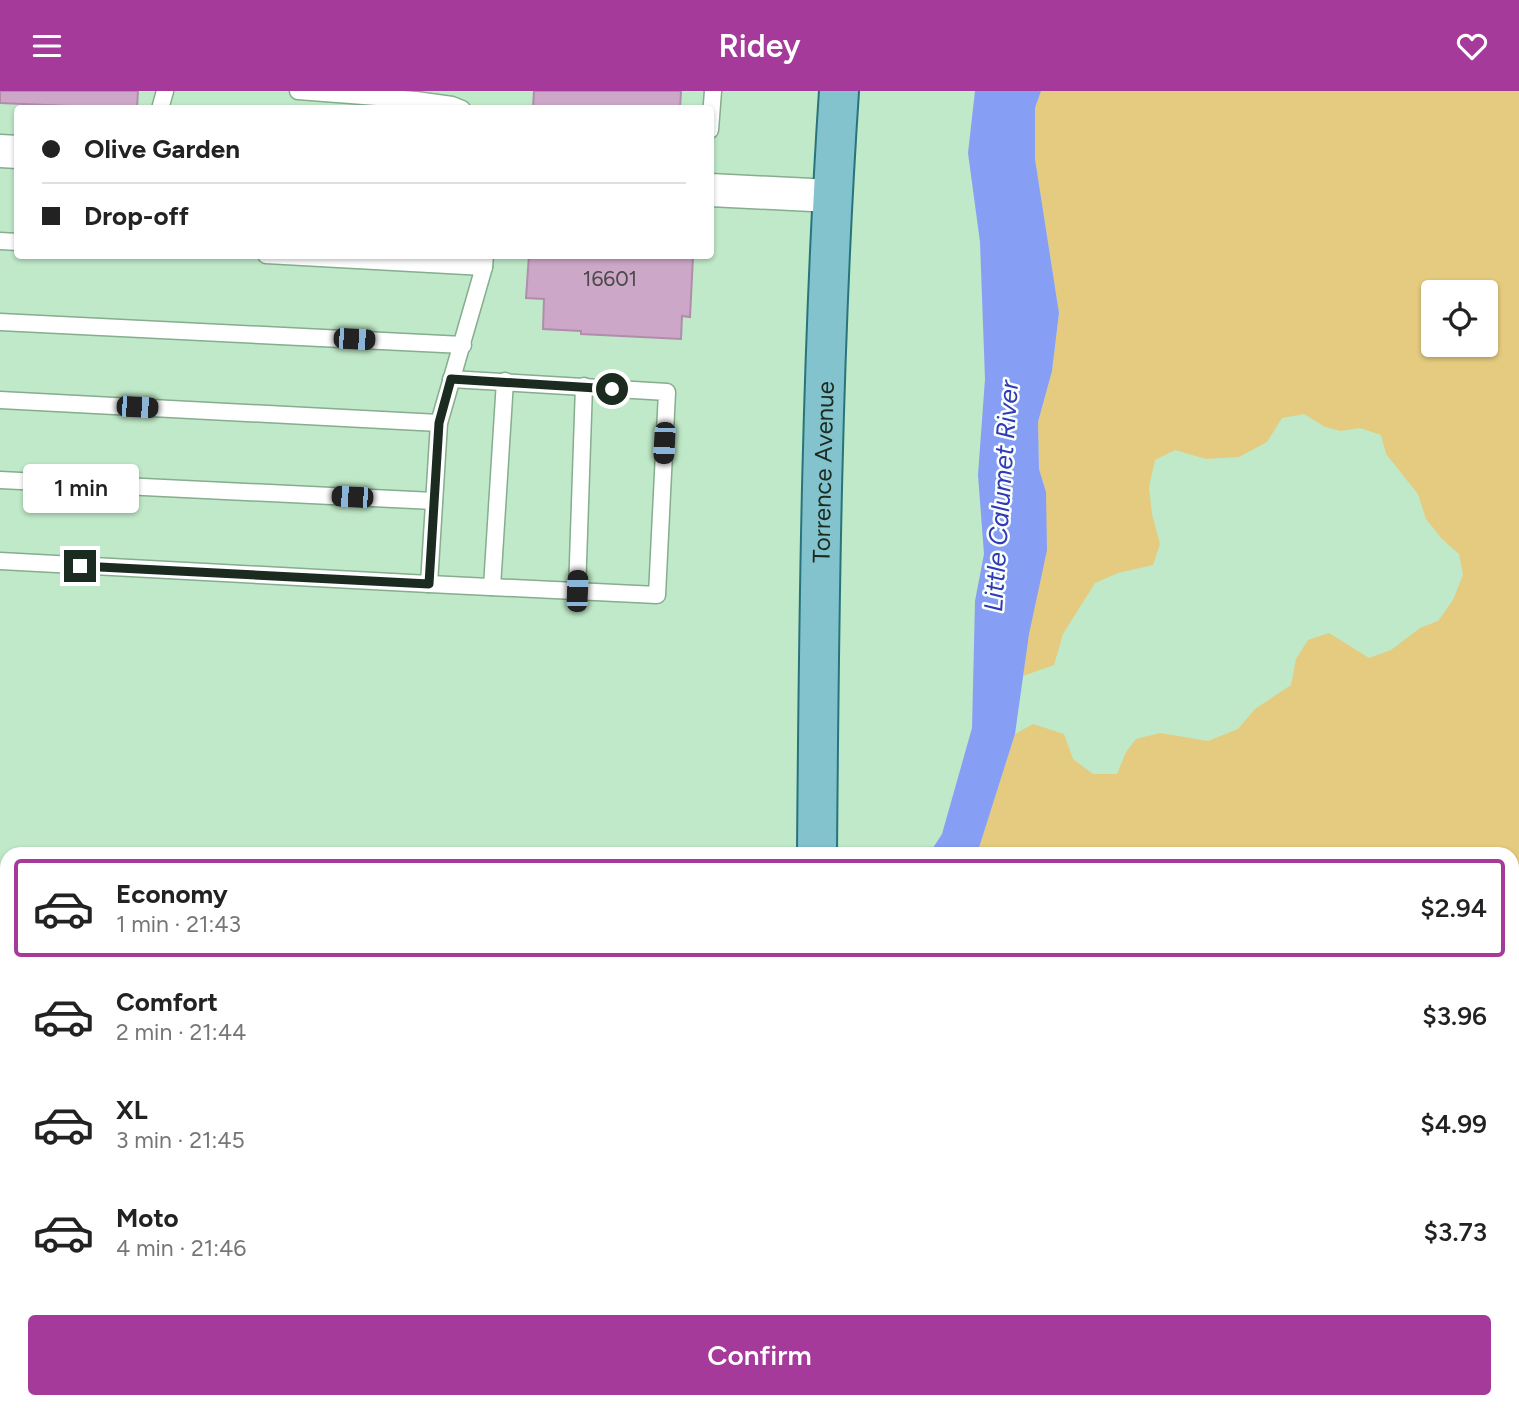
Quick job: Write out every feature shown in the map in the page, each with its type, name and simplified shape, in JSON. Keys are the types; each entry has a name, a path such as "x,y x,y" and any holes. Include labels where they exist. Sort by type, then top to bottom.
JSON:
{"main road":[{"name":"Torrence Avenue","path":"817,847 824,462 832,197 839,91"}],"street":[{"path":"714,190 832,197"}],"lane":[{"path":"298,91 452,105"},
{"path":"412,259 485,261 439,423 429,584"},
{"path":"0,322 463,345"},
{"path":"0,561 657,595 667,392 451,379"},
{"path":"492,587 505,381"},
{"path":"577,591 584,387"},
{"path":"0,400 439,423"},
{"path":"0,480 434,501"}],"shaded area":[{"path":"1041,91 1519,91 1519,847 979,847 1015,734 1033,724 1064,734 1073,759 1093,774 1117,774 1126,752 1136,739 1160,733 1208,741 1238,729 1255,709 1291,685 1296,659 1308,640 1329,633 1369,658 1391,650 1420,628 1438,621 1453,600 1463,575 1459,554 1426,519 1418,494 1386,454 1381,435 1360,428 1341,431 1325,427 1304,414 1282,418 1267,442 1239,457 1206,459 1175,450 1155,460 1149,487 1152,514 1160,544 1153,565 1118,573 1095,583 1063,634 1054,665 1023,676 1046,492 1039,469 1038,422 1052,371 1059,313 1035,159 1035,108"}],"water":[{"name":"Little Calumet River","path":"975,91 1041,91 1035,108 1035,159 1059,313 1052,371 1038,422 1039,469 1046,492 1047,550 1029,634 1015,734 979,847 934,847 942,834 972,728 975,601 984,554 978,475 985,379 980,242 968,153"}],"building":[{"path":"0,91 138,91 137,105 0,103"},
{"path":"534,91 681,91 680,105 533,105"},
{"path":"529,259 693,259 690,317 682,316 681,339 581,334 581,331 543,329 544,299 526,298"}],"route":[{"path":"80,566 429,584 439,423 451,379 612,389"}]}
